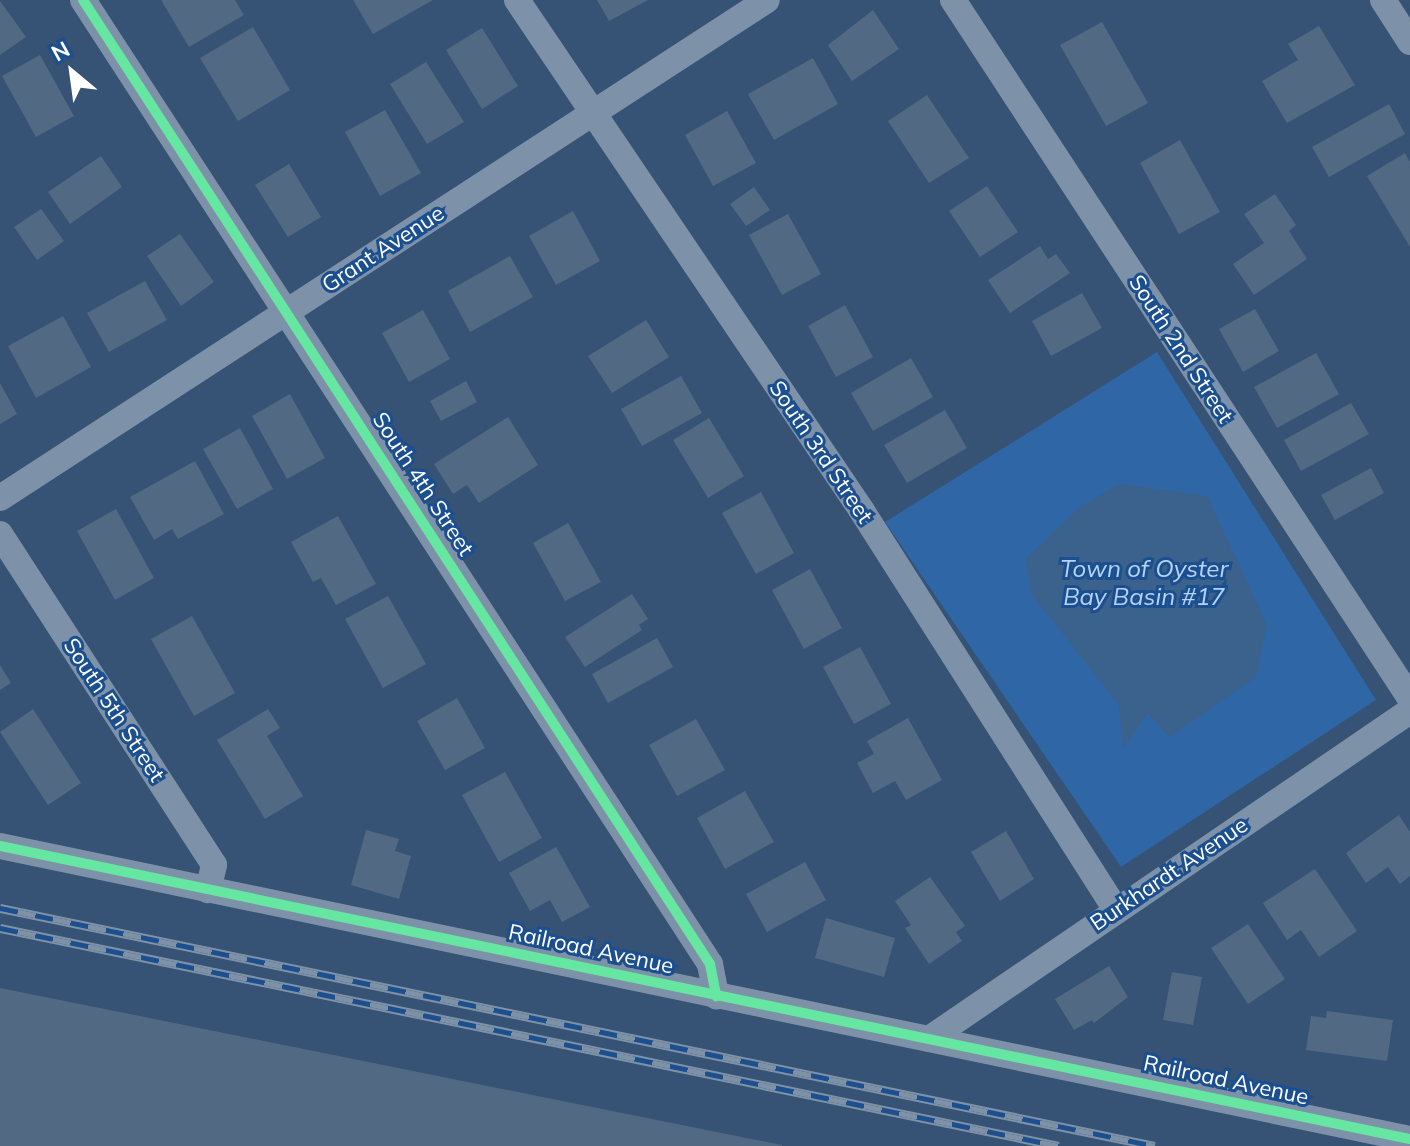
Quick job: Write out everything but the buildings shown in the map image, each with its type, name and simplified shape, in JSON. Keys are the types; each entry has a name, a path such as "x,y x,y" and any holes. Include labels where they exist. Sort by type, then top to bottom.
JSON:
{"street":[{"name":"South 4th Street","path":"83,0 710,964 716,996"},
{"name":"South 3rd Street","path":"517,0 591,114 862,511 1116,910"},
{"name":"Grant Avenue","path":"0,498 767,0"},
{"name":"South 2nd Street","path":"953,0 1410,698"},
{"path":"1383,0 1410,42"},
{"name":"South 5th Street","path":"0,534 214,865 208,890"},
{"name":"Burkhardt Avenue","path":"929,1039 1410,711"},
{"name":"Railroad Avenue","path":"0,846 1410,1139"}],"shaded area":[{"path":"1157,352 1376,700 1121,867 885,522"}],"water":[{"name":"Town of Oyster Bay Basin #17","path":"1119,484 1207,496 1267,625 1256,677 1170,737 1148,713 1123,749 1119,705 1032,595 1026,559 1080,507"}],"railway":[{"path":"0,908 1155,1146"},
{"path":"0,928 1059,1146"}],"cycle path":[{"path":"83,0 710,964 716,996"},
{"path":"0,846 1410,1139"}]}
